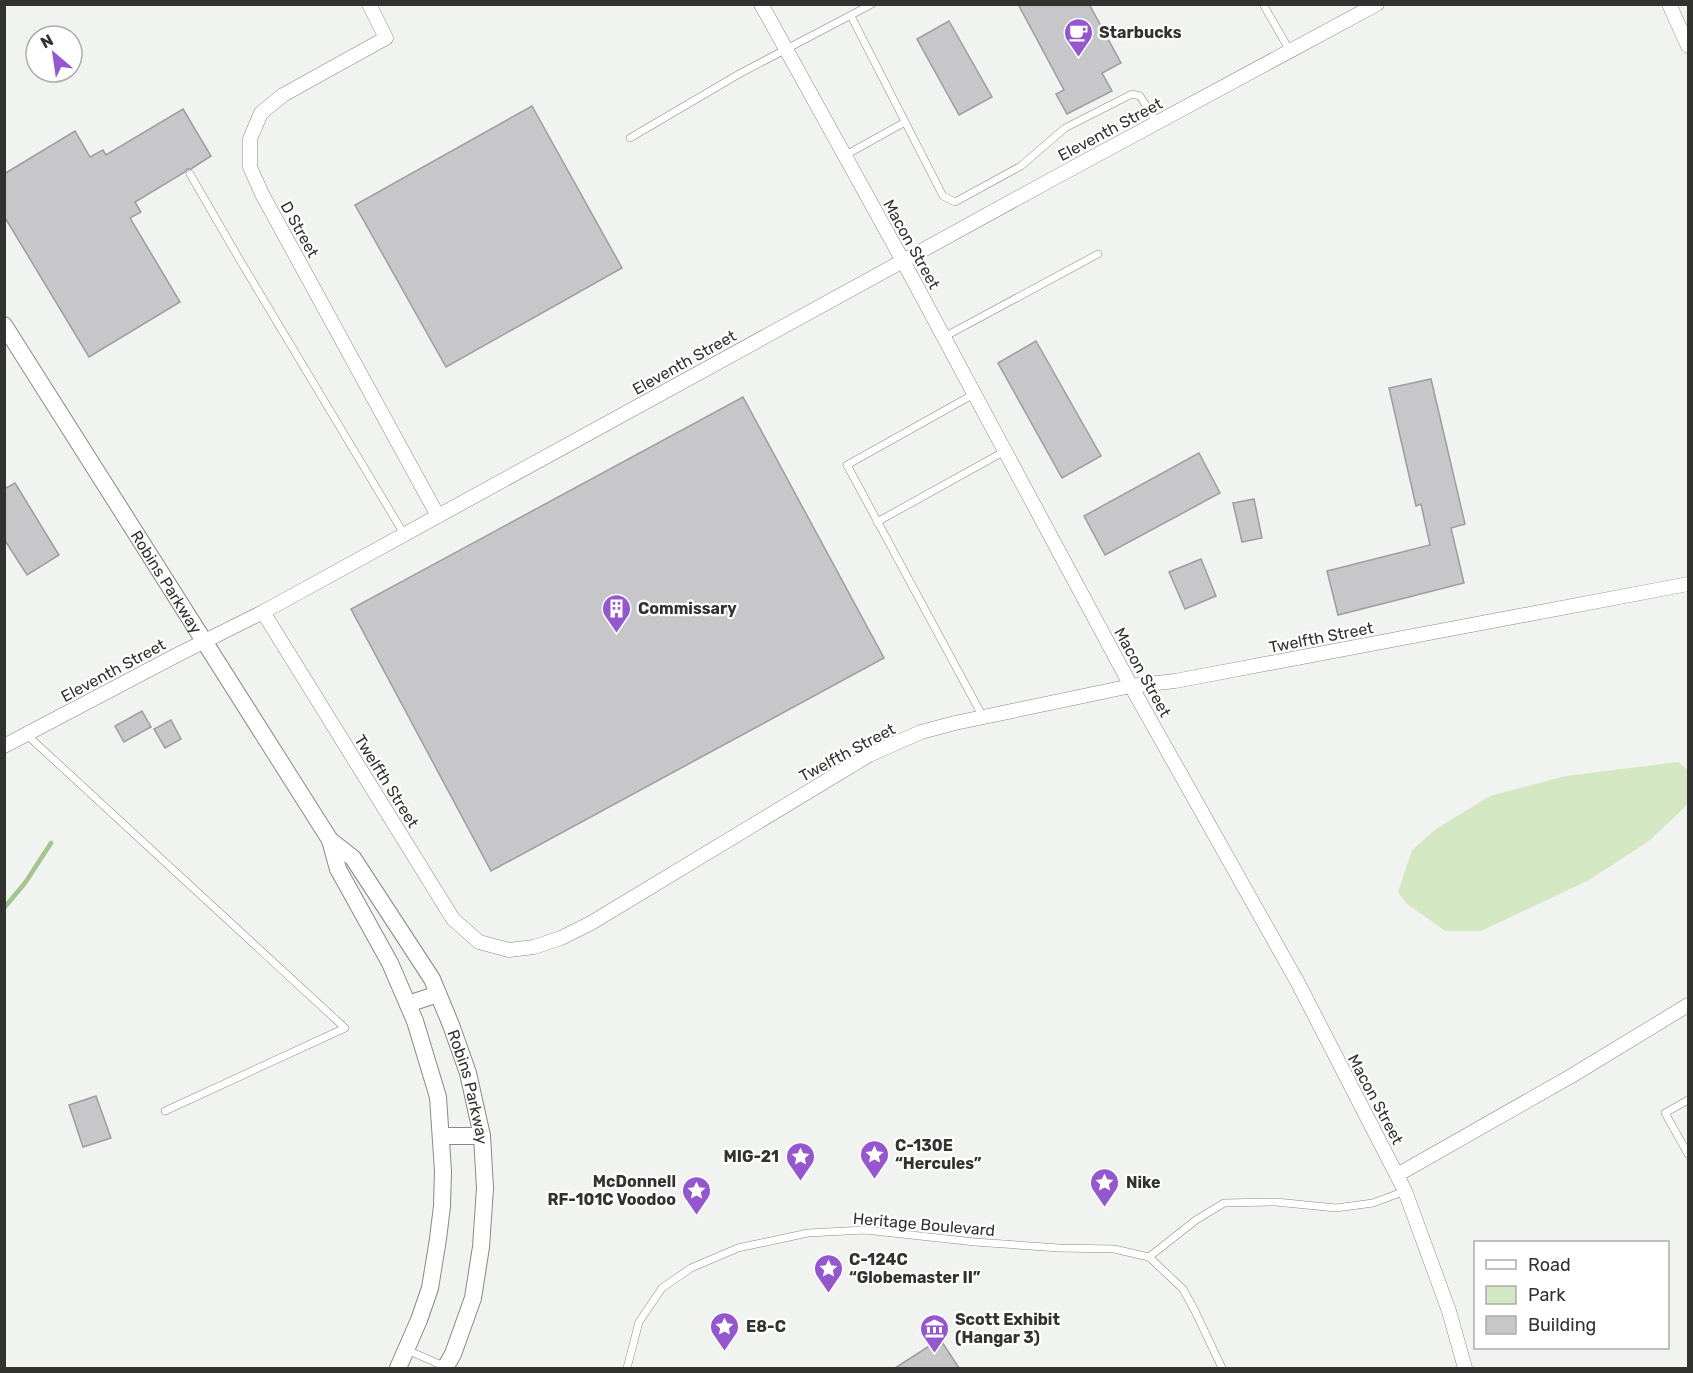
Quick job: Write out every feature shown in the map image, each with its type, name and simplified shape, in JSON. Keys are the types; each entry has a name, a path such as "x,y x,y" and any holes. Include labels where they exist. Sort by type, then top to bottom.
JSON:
{"street":[{"name":"D Street","path":"369,4 386,38 283,95 261,113 250,139 250,167 262,194 438,516"},
{"name":"Macon Street","path":"761,4 903,261 1131,686 1298,983 1405,1191 1449,1311 1465,1368"},
{"name":"Eleventh Street","path":"4,746 263,612 1377,4"},
{"path":"1669,4 1689,46"},
{"name":"Robins Parkway","path":"4,326 330,840 338,869 390,963 416,1021 438,1097 443,1171 442,1206 430,1288 398,1368"},
{"name":"Twelfth Street","path":"263,612 453,919 479,942 509,950 534,947 561,938 591,923 869,755 921,732 1131,686 1175,681 1689,584"},
{"name":"Robins Parkway","path":"330,840 353,858 432,979 468,1073 482,1136 485,1188 481,1247 473,1298 446,1368"},
{"path":"408,1004 438,994"},
{"path":"1397,1175 1573,1075 1689,1005"},
{"path":"441,1136 482,1136"}],"lane":[{"path":"630,138 739,74 872,4"},
{"path":"1263,4 1290,51"},
{"path":"851,16 943,196 955,202 1021,166 1065,128 1132,94 1140,96 1157,123"},
{"path":"844,156 905,122"},
{"path":"190,174 404,534"},
{"path":"944,337 1098,254"},
{"path":"974,394 847,465 983,717"},
{"path":"877,522 1005,452"},
{"path":"27,735 345,1028 165,1111"},
{"path":"1689,1100 1665,1113 1689,1154"},
{"path":"1222,1368 1183,1289 1149,1257 1196,1220 1224,1203 1276,1202 1336,1208 1373,1203 1405,1191"},
{"name":"Heritage Boulevard","path":"627,1368 639,1322 662,1288 691,1268 738,1248 773,1240 808,1233 865,1230 975,1242 1114,1249 1149,1257"},
{"path":"406,1350 446,1368"}],"green space":[{"path":"1678,762 1688,770 1688,801 1685,807 1649,841 1589,880 1481,931 1445,931 1406,903 1398,892 1412,850 1436,829 1490,796 1566,776"}],"building":[{"path":"1018,4 1089,4 1121,63 1102,73 1112,91 1067,114 1056,94 1064,90"},
{"path":"949,21 992,97 959,115 917,39"},
{"path":"532,106 622,268 446,367 355,205"},
{"path":"183,109 211,156 135,202 141,212 130,218 180,302 89,357 4,216 4,174 75,131 90,157 103,150 106,155"},
{"path":"1036,341 1101,456 1062,478 998,363"},
{"path":"1431,379 1465,524 1451,528 1464,583 1338,615 1327,571 1430,545 1421,504 1416,506 1389,388"},
{"name":"Commissary","path":"743,397 884,658 491,871 351,609"},
{"path":"1199,453 1220,493 1105,555 1084,516"},
{"path":"15,483 59,555 27,575 4,539 4,489"},
{"path":"1254,499 1262,538 1242,542 1233,503"},
{"path":"1201,559 1216,596 1185,609 1169,572"},
{"path":"142,711 151,727 124,742 115,726"},
{"path":"171,720 181,739 165,748 154,729"},
{"path":"96,1096 111,1138 83,1147 69,1105"},
{"name":"Scott Exhibit (Hangar 3)","path":"940,1339 959,1368 895,1368"}],"waterway":[{"path":"4,908 25,883 51,843"}],"place":[{"name":"Starbucks","path":"1078,58"},
{"name":"Commissary","path":"617,634"},
{"name":"C-130E “Hercules”","path":"874,1180"},
{"name":"MIG-21","path":"800,1182"},
{"name":"Nike","path":"1105,1208"},
{"name":"McDonnell RF-101C Voodoo","path":"697,1216"},
{"name":"C-124C “Globemaster II”","path":"828,1294"},
{"name":"E8-C","path":"725,1352"},
{"name":"Scott Exhibit (Hangar 3)","path":"934,1354"}]}
